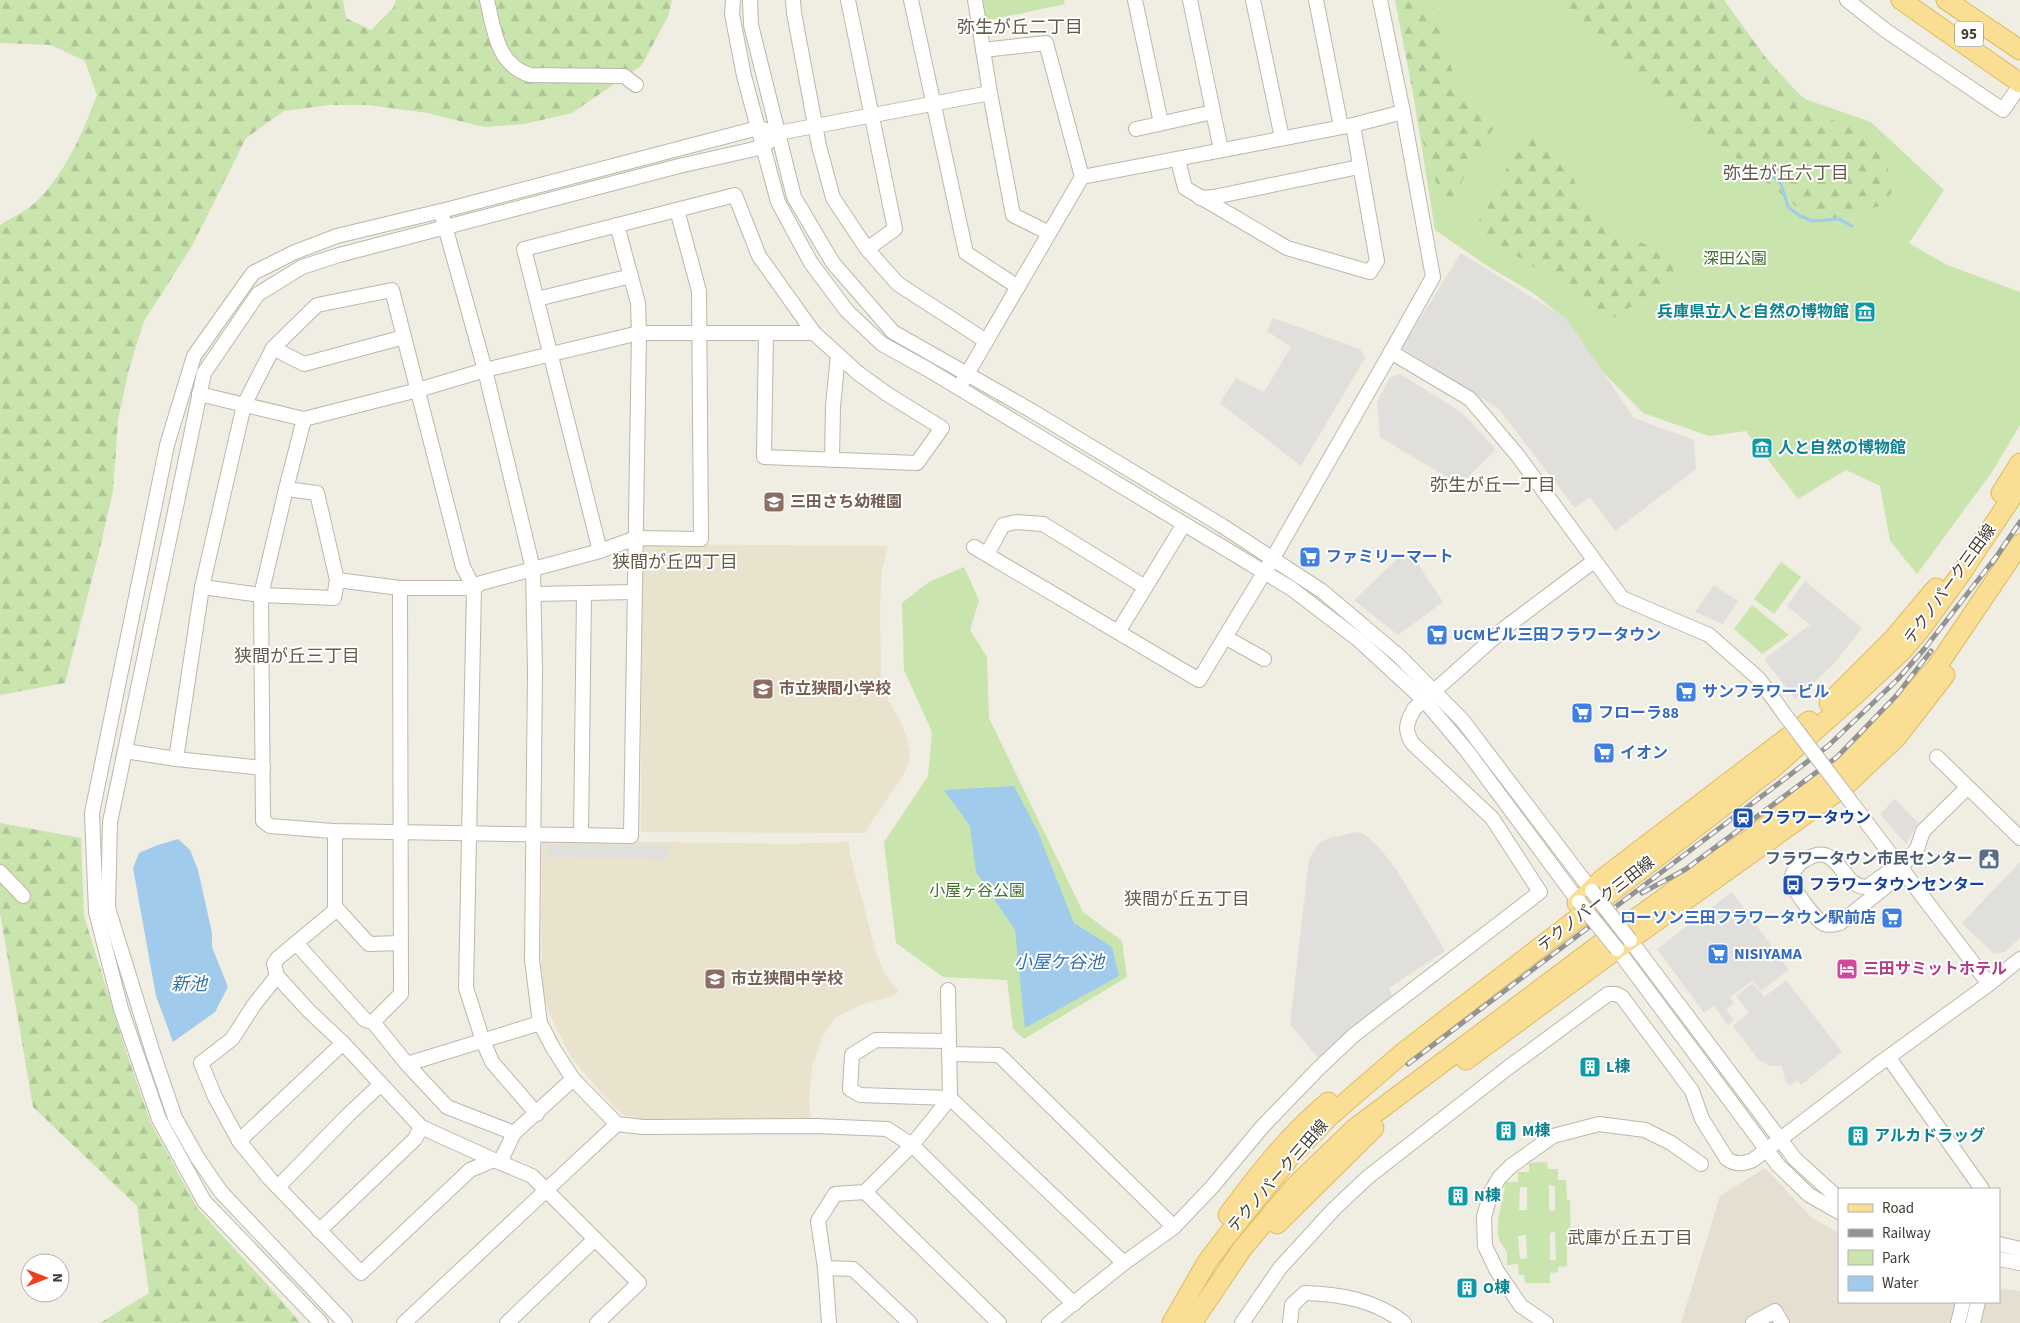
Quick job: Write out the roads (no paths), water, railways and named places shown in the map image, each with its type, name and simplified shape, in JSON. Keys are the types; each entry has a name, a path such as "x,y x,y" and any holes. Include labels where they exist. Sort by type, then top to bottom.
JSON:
{"main road":[{"name":"95","path":"1901,0 2020,84"},
{"name":"95","path":"1917,0 1988,61"},
{"name":"95","path":"1917,0 2020,69"},
{"name":"95","path":"1946,0 2020,50"},
{"name":"95","path":"1958,0 2020,38"},
{"path":"1819,713 1893,639 1925,602 1966,547 2020,464"},
{"path":"2003,510 2020,479"},
{"name":"テクノパーク三田線","path":"1172,1323 1207,1262 1226,1236 1291,1156 1331,1115 1405,1050 1773,768 1855,695 1904,649 1938,606 2020,485"},
{"name":"テクノパーク三田線","path":"1192,1323 1242,1249 1294,1187 1354,1129 1599,945 1703,870 1750,839 1830,776 1867,744 1936,668 2020,544"},
{"path":"1294,1187 1352,1140 1374,1128 1624,944 1845,786 1896,738 1966,647 2020,566"},
{"path":"1158,1323 1217,1230 1262,1169 1304,1122 1382,1054 1585,896 1602,878 1904,649"},
{"path":"1830,797 1913,704 1936,668"},
{"path":"1226,1236 1251,1192 1282,1150 1328,1102"},
{"path":"1205,1323 1251,1255 1276,1225 1374,1128"}],"street":[{"path":"487,0 496,37 506,60 517,71 530,76 624,76 636,85"},
{"path":"733,0 732,14 744,76 778,202 811,263 847,311 882,344 1292,589 1463,721 1585,896 1795,1158 1838,1198"},
{"path":"750,0 750,25 794,197 833,263 893,332 1022,406 1273,558 1322,591 1399,656 1429,696"},
{"path":"793,0 795,23 819,146 834,198 867,249 898,284 986,341"},
{"path":"848,0 895,229 867,249"},
{"path":"912,0 966,253 1018,287"},
{"path":"974,0 1013,215 1049,233"},
{"path":"1135,0 1161,123"},
{"path":"1190,0 1221,150"},
{"path":"1253,0 1282,138"},
{"path":"1178,160 1185,188 1200,198 1287,248 1370,272 1377,261 1359,167 1316,0"},
{"path":"974,547 1199,680 1273,558 1433,277 1403,112 1380,0"},
{"path":"1847,0 1885,30 2003,110 2020,84"},
{"path":"983,50 1046,43 1088,176"},
{"path":"321,1323 204,1201 159,1119 121,1009 96,912 92,814 167,445 194,356 253,273 295,252 336,236 440,211 758,128 778,133 990,93"},
{"path":"1136,129 1213,112"},
{"path":"961,390 970,376 986,341 1049,233 1088,176 1347,126 1403,112"},
{"path":"345,1323 222,1192 197,1157 175,1118 108,908 110,822 204,372 258,294 302,267 339,255 670,168 763,147 778,133"},
{"path":"1200,198 1214,197 1359,167"},
{"path":"600,551 524,249 735,195 759,256 814,333 858,373 887,394 942,428 917,463 764,457 766,333"},
{"path":"337,580 400,588 474,588 481,583 600,551 636,538 701,539 699,291 677,210"},
{"path":"440,211 485,370 533,569 535,672 532,960 540,1023 553,1048 574,1079 617,1124 643,1127 816,1126 887,1129 912,1145 1074,1304"},
{"path":"304,419 261,595 263,821 270,826 335,831 631,836 636,592 638,303 617,225"},
{"path":"537,299 631,276"},
{"path":"176,759 202,587 244,405 273,348 317,305 392,290 463,567 474,588 466,988 482,1040 492,1062 538,1114"},
{"path":"199,394 304,419 418,390 485,370 638,333 814,333"},
{"path":"273,348 304,364 404,337"},
{"path":"1391,352 1470,399 1518,456 1622,598 1709,635 1759,679 1900,868 1990,984"},
{"path":"832,460 833,406 838,355"},
{"path":"202,587 261,595 334,598 337,580 317,493 286,489"},
{"path":"987,554 1003,525 1016,522 1043,524 1145,587"},
{"path":"1118,632 1184,524"},
{"path":"1049,1323 1124,1263 1174,1227 1212,1187 1263,1126 1318,1068 1354,1035 1540,892 1492,818 1413,744 1407,735 1405,727 1414,709 1506,627 1594,561"},
{"path":"372,1022 401,994 400,588"},
{"path":"534,594 636,592"},
{"path":"581,835 584,593"},
{"path":"1225,637 1264,659"},
{"path":"125,751 176,759 263,768"},
{"path":"1936,757 2020,838"},
{"path":"1900,868 1888,872 1867,888 1862,888 1851,880 1835,860 1823,855 1815,855 1801,862 1794,870 1791,882 1811,912 1824,924 1840,923 1894,880 1900,868 1917,849 1923,831 1967,788"},
{"path":"335,831 336,909 369,944 401,943"},
{"path":"0,872 23,896"},
{"path":"336,909 274,964 277,976 309,1011 343,1043 421,1127 532,1176 639,1283 597,1323"},
{"path":"296,943 365,1020 372,1022 407,1064 447,1106 514,1133"},
{"path":"1624,944 1778,1165 1809,1195 1838,1211"},
{"path":"1242,1323 1280,1268 1334,1209 1368,1177 1494,1079 1608,994 1616,994 1622,997 1692,1092 1702,1119 1728,1159 1732,1162 1745,1164 1990,984 2020,958"},
{"path":"277,976 254,1005 232,1039 201,1063 215,1097 239,1141 278,1187 361,1273 470,1170 499,1161 514,1133 538,1114 574,1079"},
{"path":"828,1323 825,1268 818,1221 835,1194 865,1192 912,1145 950,1098 948,990"},
{"path":"407,1064 540,1023"},
{"path":"1124,1263 950,1098 860,1095 850,1088 852,1055 876,1040 999,1055 1174,1227"},
{"path":"239,1141 343,1043"},
{"path":"1889,1058 1981,1188"},
{"path":"278,1187 381,1084"},
{"path":"404,1323 617,1124"},
{"path":"1546,1323 1521,1306 1497,1271 1485,1246 1484,1217 1491,1192 1499,1178 1511,1166 1553,1136 1599,1124 1645,1130 1671,1143 1701,1164"},
{"path":"319,1231 415,1139 421,1127"},
{"path":"865,1192 1000,1323"},
{"path":"507,1323 595,1239"},
{"path":"2000,1244 2020,1248"},
{"path":"2000,1259 2020,1263"},
{"path":"825,1268 853,1269 910,1323"},
{"path":"1290,1323 1292,1305 1306,1293 1335,1294 1375,1305 1404,1323"},
{"path":"1958,1323 1963,1303"},
{"path":"1973,1323 1978,1303"},
{"path":"306,1308 311,1323"},
{"path":"1753,1323 1775,1311 1782,1323"}],"water":[{"name":"小屋ケ谷池","path":"1014,786 1038,832 1074,923 1112,947 1119,976 1025,1028 1015,930 976,872 970,826 944,790"},
{"name":"新池","path":"178,839 190,850 198,870 212,933 212,947 228,987 215,1012 173,1042 156,996 133,868 139,853"}],"waterway":[{"path":"1758,167 1769,173 1781,184 1788,207 1800,216 1813,221 1839,219 1852,226"}],"railway":[{"path":"1992,563 2020,522"},
{"path":"1408,1064 1828,746 1897,680 1925,648 1996,557"},
{"path":"1642,893 1686,869 1837,757 1896,696 1931,651"}],"place":[{"name":"兵庫県立人と自然の博物館","path":"1865,312"},
{"name":"人と自然の博物館","path":"1762,448"},
{"name":"三田さち幼稚園","path":"774,502"},
{"name":"ファミリーマート","path":"1310,557"},
{"name":"UCMビル三田フラワータウン","path":"1437,635"},
{"name":"市立狭間小学校","path":"763,689"},
{"name":"サンフラワービル","path":"1686,692"},
{"name":"フローラ88","path":"1582,713"},
{"name":"イオン","path":"1604,753"},
{"name":"フラワータウン","path":"1743,818"},
{"name":"フラワータウン市民センター","path":"1989,859"},
{"name":"フラワータウンセンター","path":"1793,885"},
{"name":"ローソン三田フラワータウン駅前店","path":"1892,918"},
{"name":"NISIYAMA","path":"1718,954"},
{"name":"三田サミットホテル","path":"1847,969"},
{"name":"市立狭間中学校","path":"715,979"},
{"name":"L棟","path":"1590,1067"},
{"name":"M棟","path":"1506,1131"},
{"name":"アルカドラッグ","path":"1858,1136"},
{"name":"N棟","path":"1458,1196"},
{"name":"O棟","path":"1467,1288"}],"district":[{"name":"弥生が丘二丁目","path":"1020,27"},
{"name":"弥生が丘六丁目","path":"1786,173"},
{"name":"弥生が丘一丁目","path":"1493,485"},
{"name":"狭間が丘四丁目","path":"675,562"},
{"name":"狭間が丘三丁目","path":"297,656"},
{"name":"狭間が丘五丁目","path":"1187,899"},
{"name":"武庫が丘五丁目","path":"1630,1238"}],"park label":[{"name":"深田公園","path":"1735,259"},
{"name":"小屋ヶ谷公園","path":"977,891"}]}
